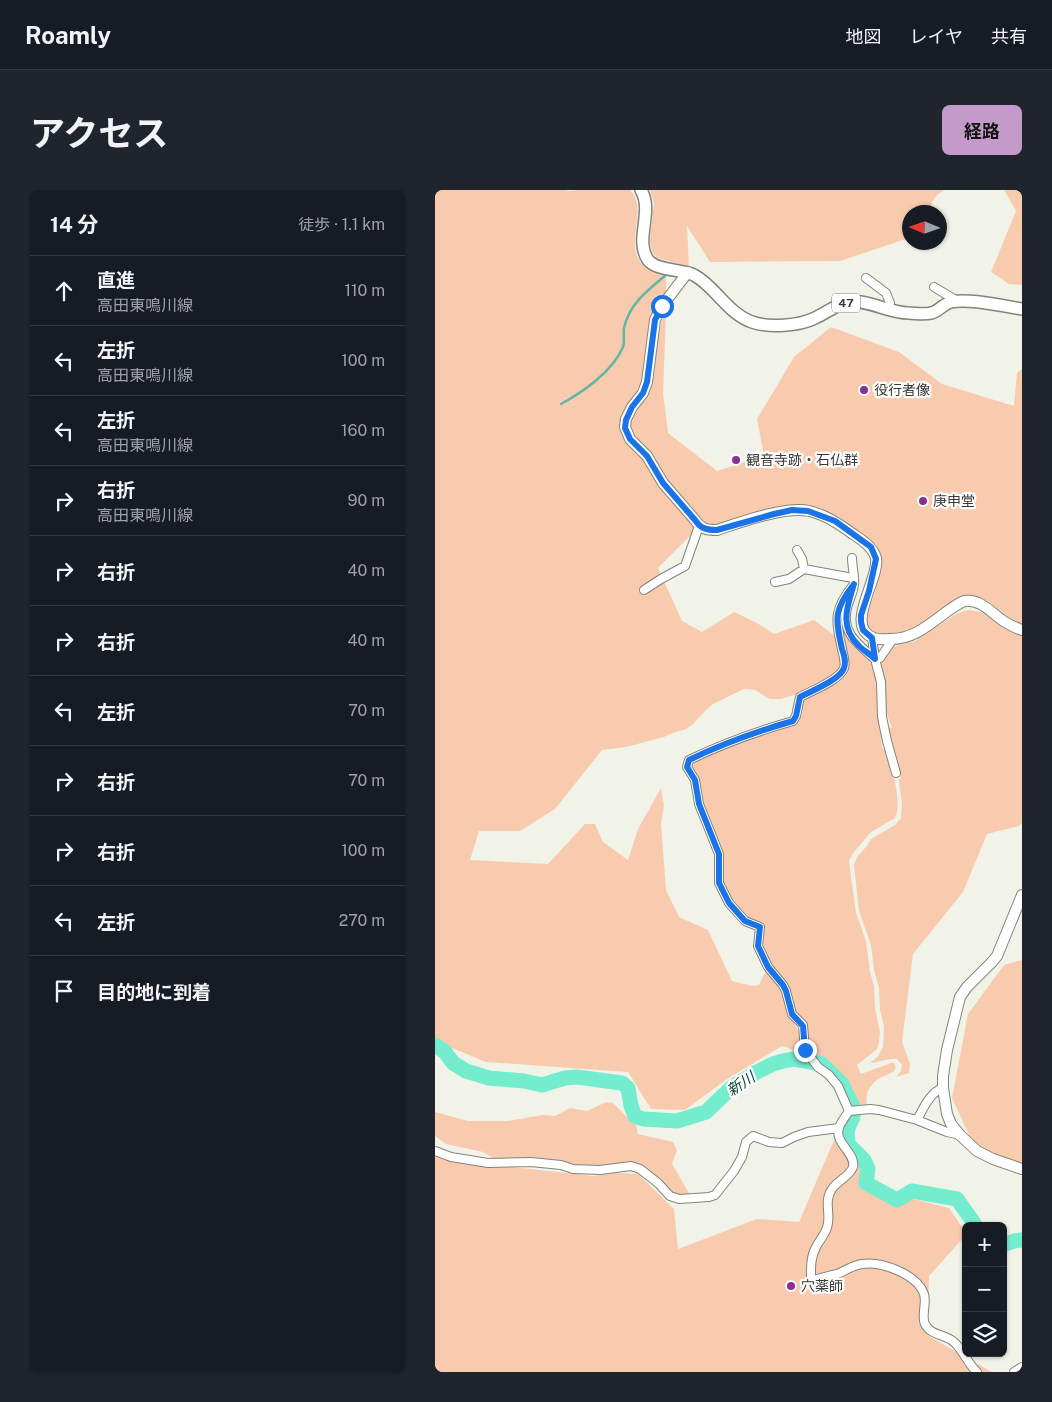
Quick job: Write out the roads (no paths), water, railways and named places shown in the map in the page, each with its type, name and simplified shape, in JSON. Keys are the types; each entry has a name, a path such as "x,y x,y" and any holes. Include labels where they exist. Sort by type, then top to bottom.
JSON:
{"main road":[{"name":"47","path":"641,190 646,204 643,244 646,256 651,263 659,267 687,272 704,281 726,305 739,316 753,323 769,326 791,324 813,319 838,305 850,302 862,302 906,313 932,313 948,303 959,302 1022,309"},
{"path":"687,272 662,306 655,320 647,382 643,393 632,407 626,420 625,428 630,439 647,456 663,483 699,526 708,530 717,530 792,510 808,511 835,521 871,547 876,559 869,591 861,615 863,630 872,638 893,640 905,638 922,631 965,601 976,602 985,606 1005,622 1022,630"},
{"path":"1022,895 997,956 967,987 960,997 947,1050 943,1076 947,1114 951,1124 977,1150 993,1160 1022,1169"}],"street":[{"path":"867,278 886,293 890,302 888,310"},
{"path":"934,286 959,302"},
{"path":"645,590 661,578 685,566 699,526"},
{"path":"797,550 802,559 804,569"},
{"path":"852,558 854,581 845,615 847,627 858,645 875,659"},
{"path":"775,582 789,579 804,569 854,581"},
{"path":"849,1111 838,1086 805,1050 803,1026 792,1014 783,985 768,967 758,946 760,927 745,921 729,903 719,883 719,854 699,804 695,780 687,767 689,760 706,752 771,727 793,721 800,697 821,687 841,673 844,669 845,661 837,613 843,598 854,581"},
{"path":"872,638 881,682 882,717 896,773"},
{"path":"875,659 879,658 893,640"},
{"path":"917,1120 937,1090 943,1088"},
{"path":"849,1111 879,1110 917,1120 947,1132 961,1135"},
{"path":"849,1111 839,1128 840,1139 853,1160 853,1168 831,1190 827,1201 829,1223 815,1249 811,1264 811,1281 860,1264 887,1266 906,1275 916,1283 924,1294 924,1323 930,1332 949,1338 955,1343 977,1372"},
{"path":"435,1151 451,1157 488,1163 549,1163 590,1170 631,1166 658,1183 670,1196 679,1199 715,1195 735,1171 742,1157 746,1142 753,1136 769,1142 782,1143 808,1132 839,1128"},
{"path":"1014,1372 1022,1367"}],"waterway":[{"path":"561,404 597,380 612,364 623,347 624,328 630,312 640,298 666,275"},
{"name":"新川","path":"435,1045 445,1052 453,1063 466,1071 489,1078 524,1081 542,1085 565,1078 577,1077 622,1083 628,1088 635,1116 643,1119 677,1121 706,1112 732,1087 773,1064 794,1059 822,1064 842,1084 852,1105 853,1117 847,1130 848,1144 864,1160 868,1169 866,1183 897,1200 912,1191 957,1199 973,1222"},
{"name":"新川","path":"1007,1244 1022,1240"}],"place":[{"name":"役行者像","path":"864,390"},
{"name":"観音寺跡・石仏群","path":"736,460"},
{"name":"庚申堂","path":"923,501"},
{"name":"穴薬師","path":"791,1286"}]}
